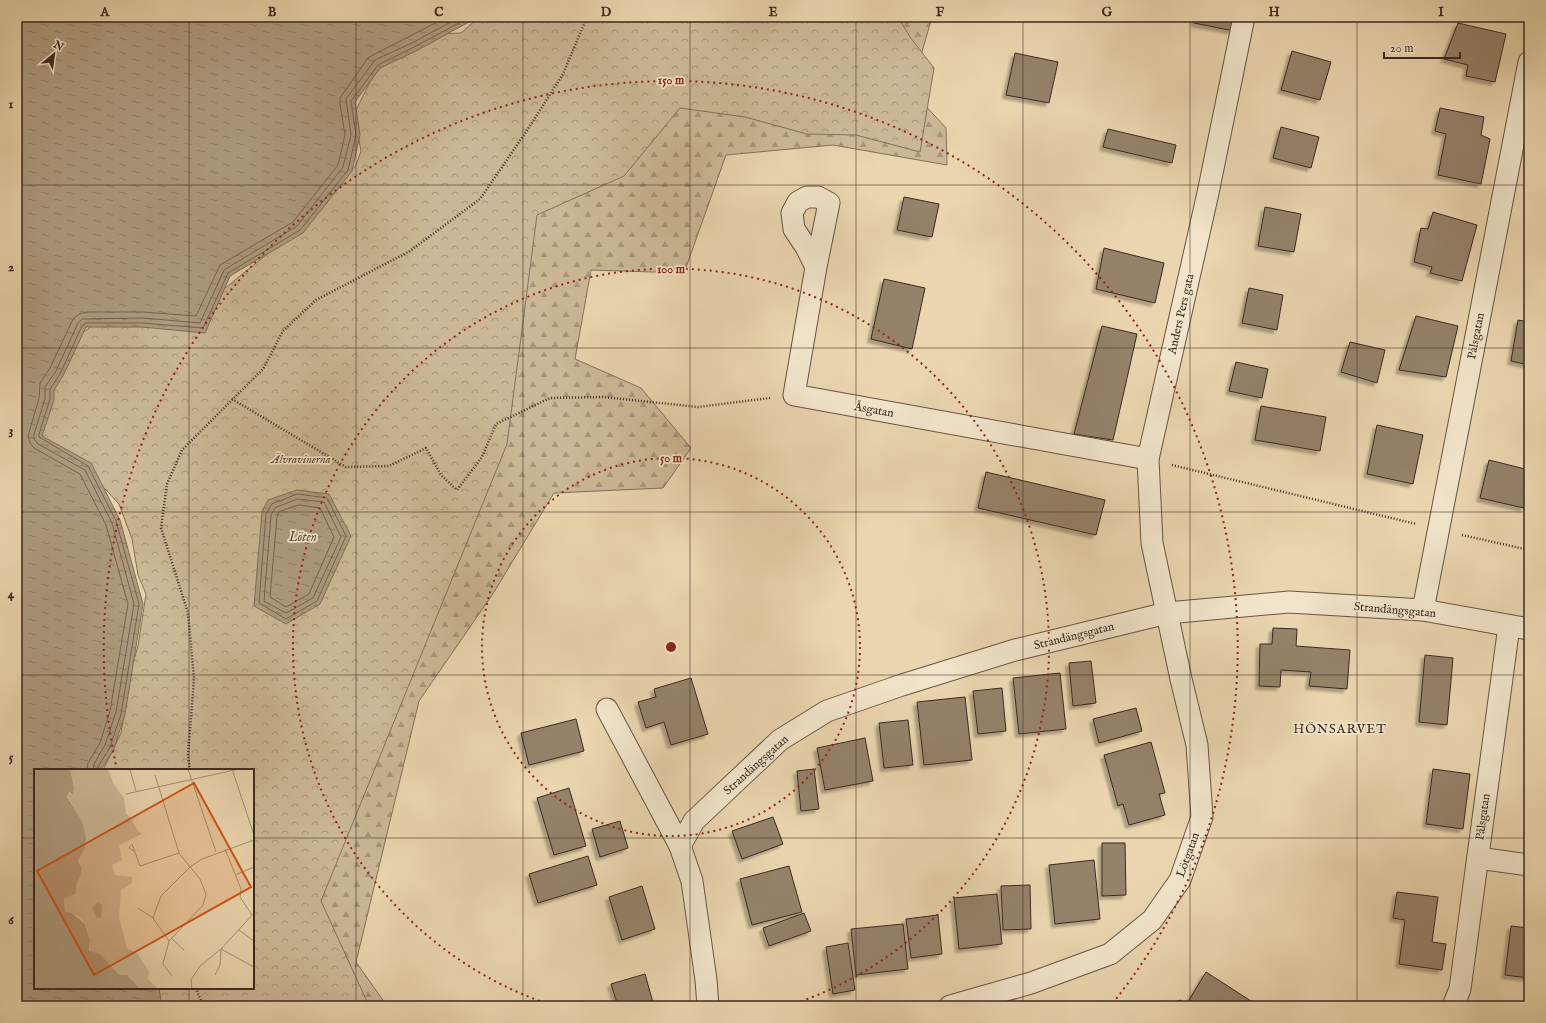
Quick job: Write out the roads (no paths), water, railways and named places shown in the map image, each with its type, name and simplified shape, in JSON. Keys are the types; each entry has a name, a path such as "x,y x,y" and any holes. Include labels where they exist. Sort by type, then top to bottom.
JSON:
{"street":[{"name":"Anders Pers gata","path":"1167,612 1152,543 1148,459 1208,193 1244,17"},
{"name":"Pålsgatan","path":"1423,610 1529,62"},
{"path":"808,197 818,197 829,203 816,267 794,228 792,214 798,202 808,197"},
{"name":"Åsgatan","path":"816,267 794,395 1148,459"},
{"name":"Strandängsgatan","path":"680,846 694,821 780,740 827,711 902,685 1015,650 1167,612 1289,602 1423,610 1519,628"},
{"name":"Lötgatan","path":"950,1006 1031,983 1110,954 1152,920 1180,880 1202,817 1197,745 1167,612"},
{"name":"Pålsgatan","path":"1453,1006 1460,989 1478,858 1519,628"},
{"path":"607,710 680,846 692,881 706,980 708,1006"},
{"path":"1478,858 1529,865"}],"water":[{"path":"17,17 478,17 416,51 380,68 355,102 360,135 352,171 303,233 230,276 205,333 142,327 86,327 63,376 54,390 54,400 42,436 91,463 120,520 143,604 125,714 114,749 102,769 34,769 34,989 159,989 162,1006 17,1006"},
{"name":"Löten","path":"297,490 329,494 351,536 320,604 286,624 254,606 262,512 268,500"}],"district":[{"name":"HÖNSARVET","path":"1340,729"}],"park label":[{"name":"Älvravinerna","path":"301,459"}]}
